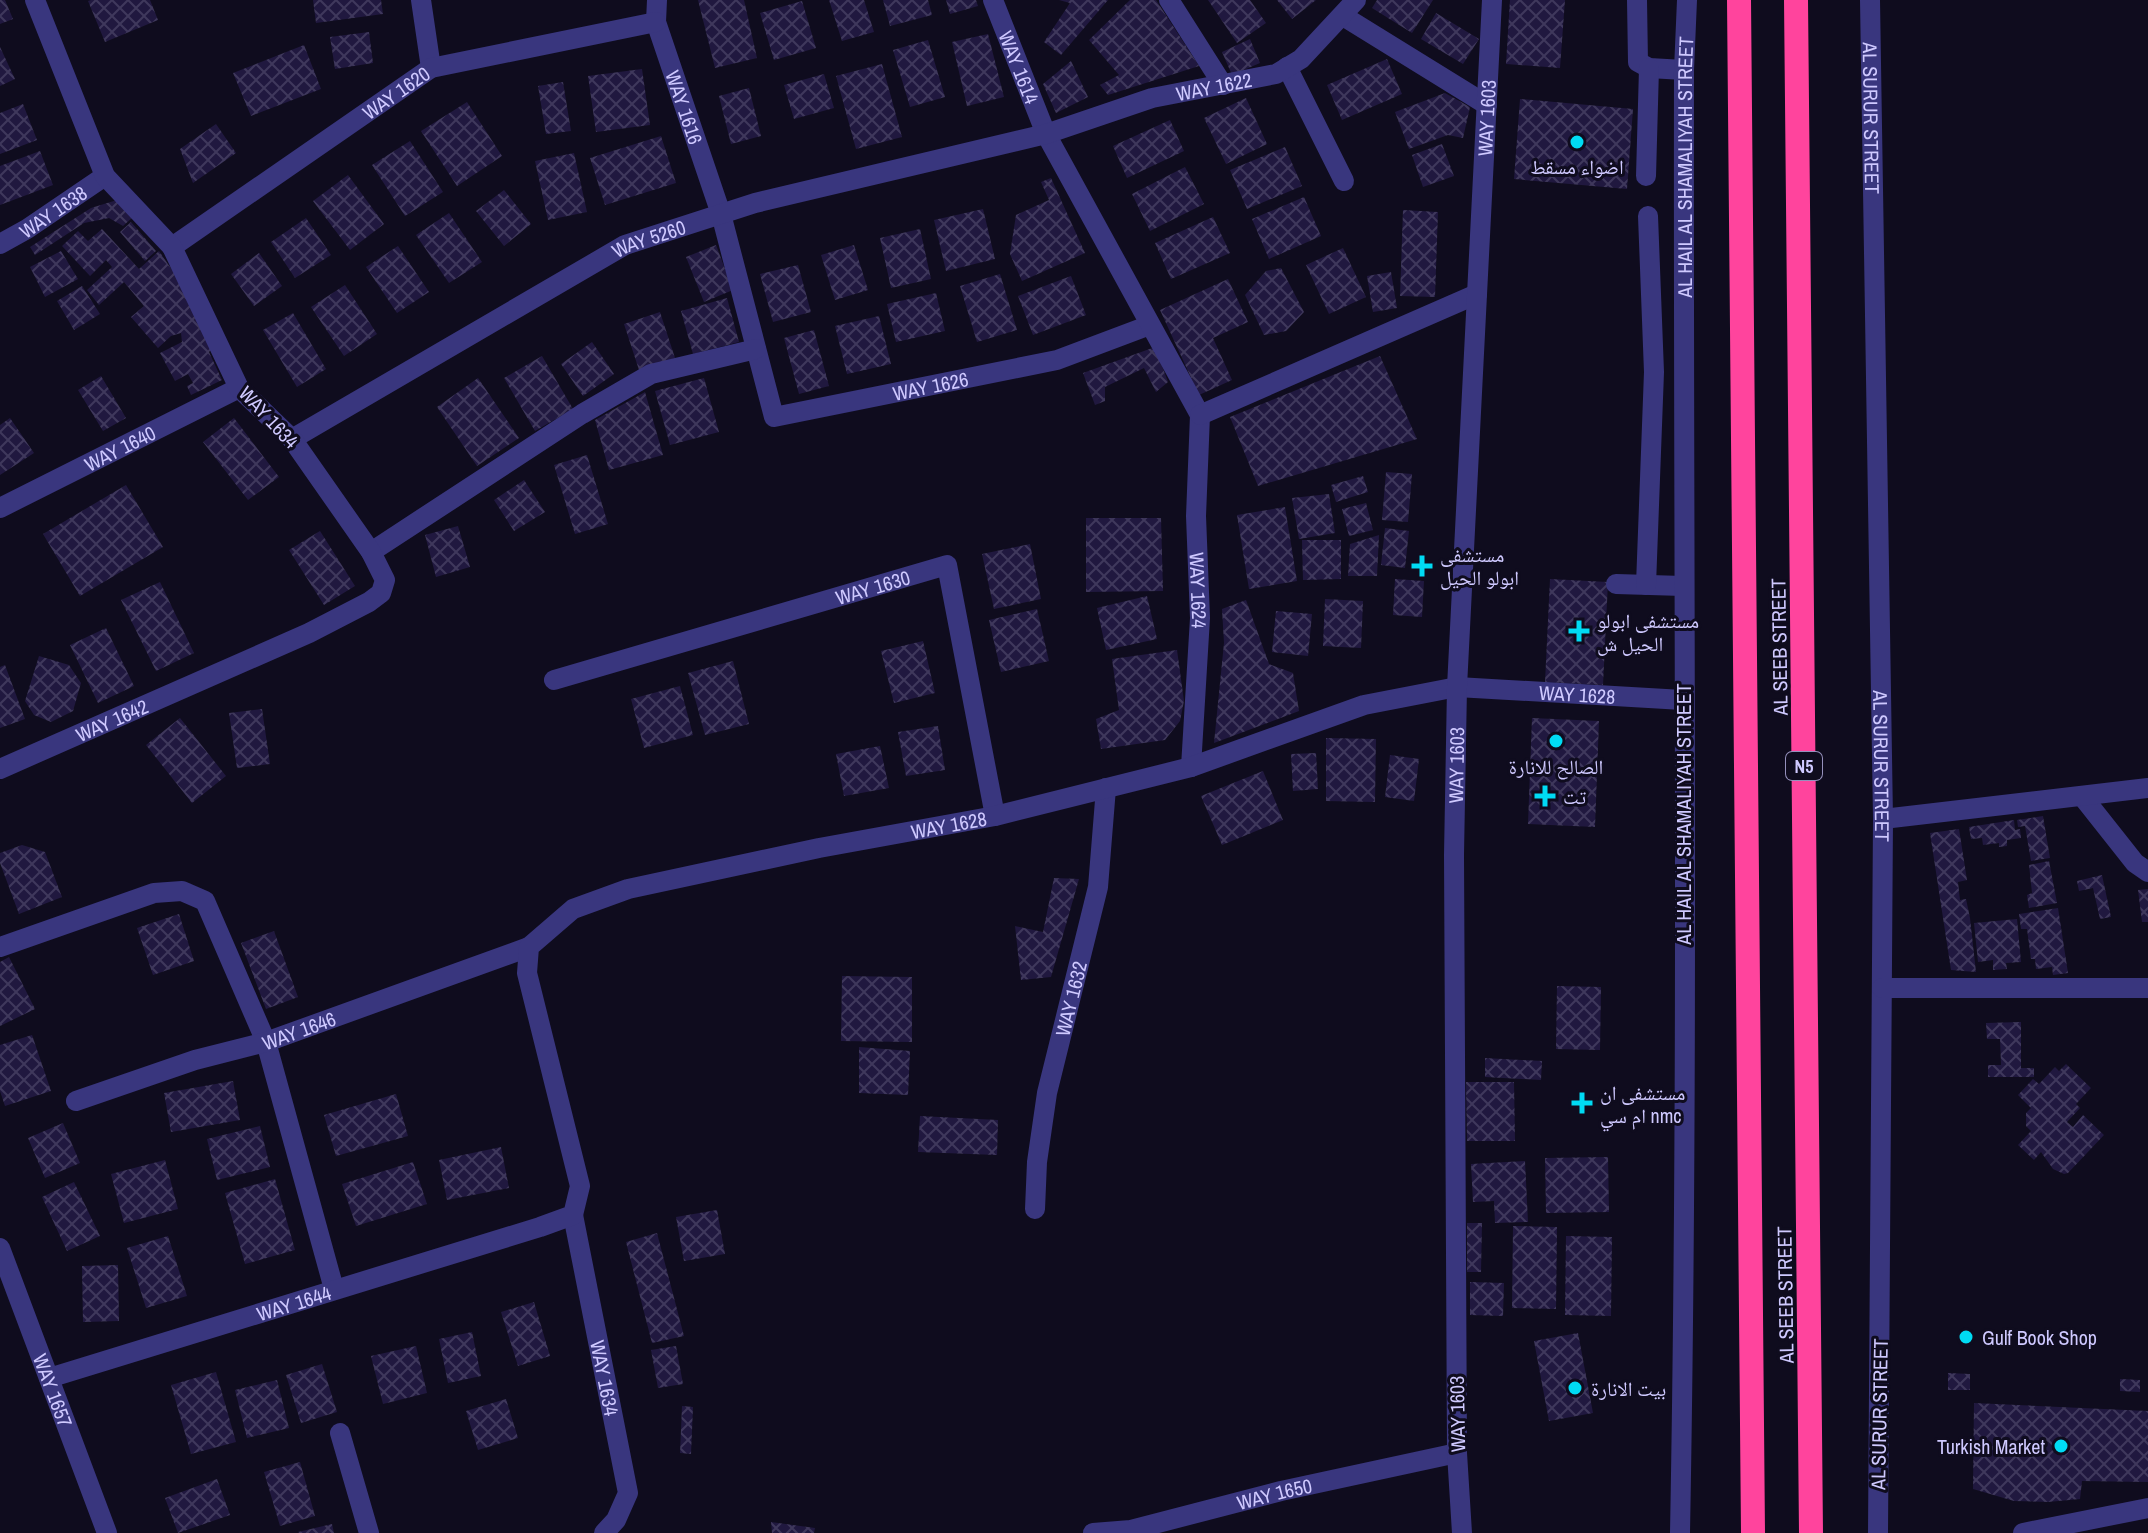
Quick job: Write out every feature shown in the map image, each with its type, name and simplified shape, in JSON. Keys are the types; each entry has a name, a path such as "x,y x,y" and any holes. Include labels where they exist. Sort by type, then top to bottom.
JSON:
{"highway":[{"name":"AL SEEB STREET","path":"1739,0 1753,1533"},
{"name":"AL SEEB STREET","path":"1796,0 1811,1533"}],"street":[{"name":"WAY 1634","path":"35,0 105,176 172,247 239,388 292,439 371,552 385,580 381,593 321,627 224,669"},
{"path":"421,0 431,68"},
{"name":"WAY 1616","path":"657,0 656,22 721,214"},
{"name":"WAY 1614","path":"993,0 1046,134"},
{"path":"1169,0 1223,85"},
{"name":"WAY 1622","path":"1046,134 1152,98 1276,74 1301,59 1356,0"},
{"name":"WAY 1603","path":"1462,1533 1457,1453 1454,855 1457,687 1492,0"},
{"path":"1637,0 1638,62 1649,68 1684,70"},
{"name":"AL HAIL AL SHAMALIYAH STREET","path":"1680,1533 1685,1235 1683,374 1687,0"},
{"name":"AL SURUR STREET","path":"1870,0 1883,819 1878,1533"},
{"path":"1343,16 1487,105"},
{"name":"WAY 1620","path":"172,247 431,68 656,22"},
{"path":"1287,67 1344,181"},
{"path":"1646,176 1649,68"},
{"name":"WAY 5260","path":"292,439 625,245 755,203 1046,134"},
{"name":"WAY 1624","path":"1046,134 1200,415 1196,516 1200,618 1191,767"},
{"name":"WAY 1638","path":"0,244 105,176"},
{"name":"WAY 1626","path":"721,214 774,417 1057,360 1150,325"},
{"path":"1646,585 1654,372 1648,216"},
{"path":"1200,415 1477,294"},
{"path":"371,552 582,414 651,374 756,349"},
{"path":"1654,372 1683,374"},
{"name":"WAY 1640","path":"0,508 239,388"},
{"name":"WAY 1630","path":"554,680 947,565 995,816"},
{"path":"1616,584 1683,586"},
{"name":"WAY 1642","path":"0,769 224,669"},
{"name":"WAY 1628","path":"529,947 573,909 628,889 819,848 995,816 1191,767 1364,705 1457,687 1683,700"},
{"name":"WAY 1632","path":"1035,1209 1037,1162 1047,1093 1098,887 1106,788"},
{"path":"1883,819 2148,788"},
{"path":"2082,796 2135,863 2148,872"},
{"path":"0,947 154,893 182,891 205,901 266,1042 195,1060 76,1101"},
{"path":"529,947 527,973 580,1186 573,1215"},
{"name":"WAY 1646","path":"334,1289 266,1042 529,947"},
{"path":"1882,988 2148,988"},
{"name":"WAY 1634","path":"573,1215 628,1493 616,1520 604,1533"},
{"name":"WAY 1644","path":"49,1378 573,1215"},
{"name":"WAY 1657","path":"0,1248 107,1533"},
{"path":"340,1433 369,1533"},
{"name":"WAY 1650","path":"1093,1533 1131,1530 1281,1491 1457,1453"},
{"path":"2023,1533 2148,1508"}],"building":[{"path":"0,0 5,0 13,19 0,24"},
{"path":"150,0 158,20 105,42 88,1"},
{"path":"313,0 381,0 383,14 316,23"},
{"path":"698,0 744,0 757,58 715,68"},
{"path":"829,0 864,0 874,32 842,41"},
{"path":"883,0 928,0 932,15 890,26"},
{"path":"946,0 976,0 978,6 950,14"},
{"path":"1059,0 1108,0 1061,55 1044,42 1070,3"},
{"path":"1130,0 1156,0 1199,66 1108,95 1100,85 1119,75 1089,40"},
{"path":"1208,0 1250,0 1266,23 1237,43"},
{"path":"1277,0 1316,0 1292,19"},
{"path":"1377,0 1433,0 1412,33 1372,8"},
{"path":"1510,0 1565,0 1560,68 1506,64"},
{"path":"802,1 816,48 774,60 760,13"},
{"path":"1436,13 1479,39 1463,64 1421,39"},
{"path":"369,32 373,63 335,69 330,37"},
{"path":"988,34 1004,97 967,106 952,42"},
{"path":"1250,39 1260,63 1232,75 1222,52"},
{"path":"928,40 945,97 910,107 893,50"},
{"path":"304,45 321,89 251,116 233,73"},
{"path":"0,47 15,79 0,86"},
{"path":"1387,59 1402,94 1342,120 1327,85"},
{"path":"1071,61 1088,97 1056,113 1043,84"},
{"path":"882,64 902,137 856,149 836,76"},
{"path":"642,69 650,125 596,132 588,76"},
{"path":"824,74 834,108 794,119 784,85"},
{"path":"563,82 571,131 546,134 538,86"},
{"path":"749,88 761,136 731,144 719,96"},
{"path":"1445,93 1470,107 1463,138 1448,135 1409,149 1395,112"},
{"path":"1246,98 1267,144 1226,164 1204,118"},
{"path":"1520,99 1633,109 1627,189 1514,179"},
{"path":"467,102 502,156 457,186 421,131"},
{"path":"23,104 37,140 0,154 0,113"},
{"path":"1170,120 1184,151 1127,178 1113,146"},
{"path":"216,124 236,153 193,183 180,149"},
{"path":"661,136 676,183 605,205 590,158"},
{"path":"410,141 443,192 405,216 372,165"},
{"path":"1442,144 1454,176 1423,187 1412,155"},
{"path":"1285,147 1302,186 1247,209 1230,170"},
{"path":"40,151 53,185 0,205 0,166"},
{"path":"574,153 587,212 548,220 535,161"},
{"path":"1185,167 1204,204 1150,231 1132,194"},
{"path":"348,175 384,224 350,250 313,201"},
{"path":"1051,178 1085,253 1022,281 1010,254 1016,215 1049,200 1041,182"},
{"path":"504,190 531,224 504,246 476,211"},
{"path":"1304,197 1321,236 1269,259 1252,219"},
{"path":"117,200 133,217 123,226 109,218 84,223 35,255 30,247 91,208"},
{"path":"983,209 995,259 946,271 934,220"},
{"path":"1403,210 1438,212 1435,297 1400,296"},
{"path":"449,213 482,262 449,283 416,235"},
{"path":"1213,217 1230,253 1171,279 1155,243"},
{"path":"306,218 331,255 295,278 271,242"},
{"path":"131,222 156,251 145,261 120,232"},
{"path":"102,229 139,269 159,251 183,286 213,348 209,352 222,380 191,395 187,386 193,383 188,374 175,381 160,353 182,342 181,333 171,336 158,348 131,317 144,306 124,282 99,305 87,290 112,267 106,260 90,276 62,246 78,231 88,241"},
{"path":"920,229 931,279 891,288 880,238"},
{"path":"716,245 733,290 704,302 686,257"},
{"path":"854,245 868,290 835,300 821,255"},
{"path":"398,246 429,292 397,313 366,267"},
{"path":"1343,248 1366,297 1329,314 1306,265"},
{"path":"61,251 78,279 45,297 30,267"},
{"path":"259,253 282,286 254,306 231,274"},
{"path":"798,265 811,312 773,322 760,274"},
{"path":"1281,268 1304,312 1286,331 1264,335 1245,295 1266,271"},
{"path":"1391,272 1397,308 1373,312 1367,276"},
{"path":"1000,274 1017,330 977,342 960,286"},
{"path":"1071,276 1086,315 1033,335 1018,296"},
{"path":"1228,279 1248,322 1213,338 1232,380 1199,395 1160,310"},
{"path":"345,285 377,334 344,356 311,307"},
{"path":"82,286 100,314 74,330 57,301"},
{"path":"936,293 945,331 896,342 887,304"},
{"path":"727,298 739,342 693,354 681,311"},
{"path":"660,312 675,358 639,370 624,324"},
{"path":"293,313 326,369 297,387 263,330"},
{"path":"879,316 891,364 847,374 835,326"},
{"path":"814,330 829,386 799,394 784,338"},
{"path":"592,342 614,374 583,396 561,364"},
{"path":"1155,347 1168,382 1156,392 1144,368 1105,387 1105,401 1095,405 1083,373"},
{"path":"542,356 573,409 535,431 504,378"},
{"path":"1380,356 1417,439 1258,486 1230,417"},
{"path":"101,376 126,418 103,431 78,390"},
{"path":"478,378 519,438 477,466 437,407"},
{"path":"704,378 719,432 670,445 655,391"},
{"path":"645,392 663,455 609,470 595,420"},
{"path":"10,418 34,453 0,475 0,425"},
{"path":"234,418 279,477 248,500 203,442"},
{"path":"587,455 608,524 575,534 554,465"},
{"path":"1386,472 1412,474 1408,522 1382,520"},
{"path":"1363,476 1368,492 1336,502 1331,485"},
{"path":"524,480 545,512 514,531 494,500"},
{"path":"126,485 163,547 80,596 43,534"},
{"path":"1329,494 1335,533 1299,539 1292,498"},
{"path":"1366,503 1373,530 1349,536 1342,509"},
{"path":"1285,507 1297,581 1249,589 1237,515"},
{"path":"1086,518 1161,518 1163,591 1086,592"},
{"path":"458,526 470,567 436,577 425,535"},
{"path":"1385,528 1409,531 1405,568 1381,565"},
{"path":"320,531 355,586 324,605 289,550"},
{"path":"1379,535 1377,576 1348,576 1350,544"},
{"path":"1302,540 1341,540 1341,579 1303,580"},
{"path":"1030,544 1041,599 994,609 982,554"},
{"path":"1395,579 1424,581 1422,617 1393,615"},
{"path":"1550,579 1608,582 1603,685 1545,682"},
{"path":"160,582 194,653 156,671 121,600"},
{"path":"1147,596 1157,639 1106,650 1097,608"},
{"path":"1325,599 1363,601 1361,648 1323,646"},
{"path":"1246,600 1269,664 1293,673 1299,711 1214,743 1224,643 1222,609"},
{"path":"1037,609 1049,661 1001,672 989,620"},
{"path":"1276,611 1312,614 1308,656 1272,652"},
{"path":"106,628 134,686 98,703 70,645"},
{"path":"923,641 935,693 894,703 881,651"},
{"path":"1177,650 1184,701 1180,721 1165,740 1101,749 1096,719 1119,710 1112,659"},
{"path":"39,656 69,665 81,683 73,711 51,722 34,715 25,701"},
{"path":"733,661 749,724 705,735 688,673"},
{"path":"5,665 25,719 0,728 0,667"},
{"path":"680,686 693,735 644,748 631,699"},
{"path":"262,709 270,764 237,768 229,713"},
{"path":"180,718 226,776 192,803 146,745"},
{"path":"1532,718 1599,721 1595,827 1528,824"},
{"path":"938,726 945,770 906,776 898,732"},
{"path":"1326,738 1376,739 1375,802 1326,801"},
{"path":"880,746 889,788 844,796 836,754"},
{"path":"1316,753 1318,789 1293,791 1291,754"},
{"path":"1390,755 1419,759 1414,801 1385,797"},
{"path":"1263,771 1283,820 1222,845 1201,796"},
{"path":"2043,816 2050,858 2031,861 2025,826 2018,827 2017,820"},
{"path":"2014,820 2015,830 2020,829 2021,838 2007,840 2007,846 1999,847 1999,843 1983,845 1982,838 1971,839 1969,827"},
{"path":"1959,829 1967,880 1958,882 1960,900 1966,899 1976,972 1951,970 1930,833"},
{"path":"22,845 45,852 62,897 19,914 0,863 0,853"},
{"path":"2049,861 2057,903 2029,908 2027,895 2032,893 2029,865"},
{"path":"2102,875 2111,917 2100,919 2093,888 2079,891 2077,881"},
{"path":"1054,878 1079,879 1051,977 1021,980 1015,926 1043,932"},
{"path":"2148,889 2148,922 2142,922 2138,890"},
{"path":"2058,908 2068,973 2053,975 2052,967 2036,969 2035,959 2031,959 2027,929 2021,929 2019,914"},
{"path":"179,914 194,961 153,975 137,928"},
{"path":"2017,919 2021,962 2006,963 2007,969 1993,970 1993,960 1978,962 1974,923"},
{"path":"274,931 298,997 266,1009 241,943"},
{"path":"9,957 35,1009 0,1026 0,962"},
{"path":"842,976 912,977 912,1042 841,1041"},
{"path":"1557,986 1601,987 1600,1050 1556,1049"},
{"path":"2021,1022 2021,1068 2034,1068 2034,1077 1988,1077 1988,1065 2001,1065 2000,1039 1987,1039 1986,1023"},
{"path":"32,1035 51,1091 5,1106 0,1091 0,1045"},
{"path":"859,1047 910,1051 908,1095 859,1093"},
{"path":"1485,1058 1542,1061 1541,1080 1485,1077"},
{"path":"2066,1064 2091,1088 2076,1104 2080,1108 2067,1122 2073,1127 2083,1115 2104,1135 2064,1174 2053,1169 2041,1152 2034,1160 2018,1145 2031,1131 2026,1126 2026,1113 2031,1108 2018,1095 2033,1079 2039,1084 2055,1067 2059,1071"},
{"path":"233,1081 240,1120 171,1132 164,1093"},
{"path":"1466,1082 1514,1082 1515,1141 1467,1141"},
{"path":"396,1094 408,1136 336,1156 324,1115"},
{"path":"920,1116 998,1120 997,1155 918,1152"},
{"path":"63,1123 80,1163 45,1178 28,1138"},
{"path":"260,1126 270,1167 217,1180 207,1139"},
{"path":"501,1147 509,1188 447,1200 439,1160"},
{"path":"1608,1157 1609,1212 1546,1213 1545,1158"},
{"path":"165,1160 178,1209 124,1223 111,1174"},
{"path":"1525,1161 1528,1222 1495,1223 1494,1201 1473,1202 1471,1164"},
{"path":"413,1162 427,1204 356,1226 342,1184"},
{"path":"275,1179 295,1250 245,1264 225,1193"},
{"path":"74,1182 100,1236 67,1251 42,1197"},
{"path":"717,1210 725,1254 684,1261 676,1217"},
{"path":"1467,1223 1482,1223 1481,1272 1467,1272"},
{"path":"1513,1226 1557,1227 1556,1309 1512,1308"},
{"path":"657,1233 684,1336 652,1343 626,1242"},
{"path":"168,1236 187,1296 146,1308 127,1248"},
{"path":"1566,1236 1612,1237 1611,1316 1565,1315"},
{"path":"118,1265 119,1321 83,1322 82,1266"},
{"path":"1470,1282 1504,1283 1503,1316 1470,1315"},
{"path":"534,1302 550,1356 518,1366 501,1312"},
{"path":"472,1332 481,1376 448,1383 439,1339"},
{"path":"1578,1333 1593,1413 1549,1421 1534,1341"},
{"path":"416,1346 427,1393 383,1404 371,1356"},
{"path":"676,1346 683,1384 658,1388 651,1350"},
{"path":"322,1364 337,1412 301,1423 286,1375"},
{"path":"216,1372 236,1442 191,1454 171,1385"},
{"path":"1948,1373 1970,1374 1970,1390 1948,1390"},
{"path":"2120,1379 2140,1380 2140,1392 2120,1391"},
{"path":"277,1380 289,1428 247,1438 235,1390"},
{"path":"506,1399 518,1438 478,1450 466,1411"},
{"name":"Turkish Market","path":"1974,1403 2148,1411 2148,1482 2082,1481 2080,1499 2048,1502 2014,1501 1973,1489"},
{"path":"682,1406 693,1407 691,1454 680,1453"},
{"path":"300,1462 315,1516 280,1526 264,1472"},
{"path":"217,1479 230,1515 178,1533 165,1498"},
{"path":"771,1522 815,1528 814,1533 772,1533"},
{"path":"332,1524 334,1533 298,1532"}],"place":[{"name":"اضواء مسقط","path":"1577,142"},
{"name":"مستشفى ابولو الحيل","path":"1422,566"},
{"name":"مستشفى ابولو الحيل ش","path":"1579,631"},
{"name":"الصالح للانارة","path":"1556,741"},
{"name":"تت","path":"1545,796"},
{"name":"مستشفى ان ام سي nmc","path":"1582,1103"},
{"name":"Gulf Book Shop","path":"1966,1337"},
{"name":"بيت الانارة","path":"1575,1388"},
{"name":"Turkish Market","path":"2061,1446"}]}
